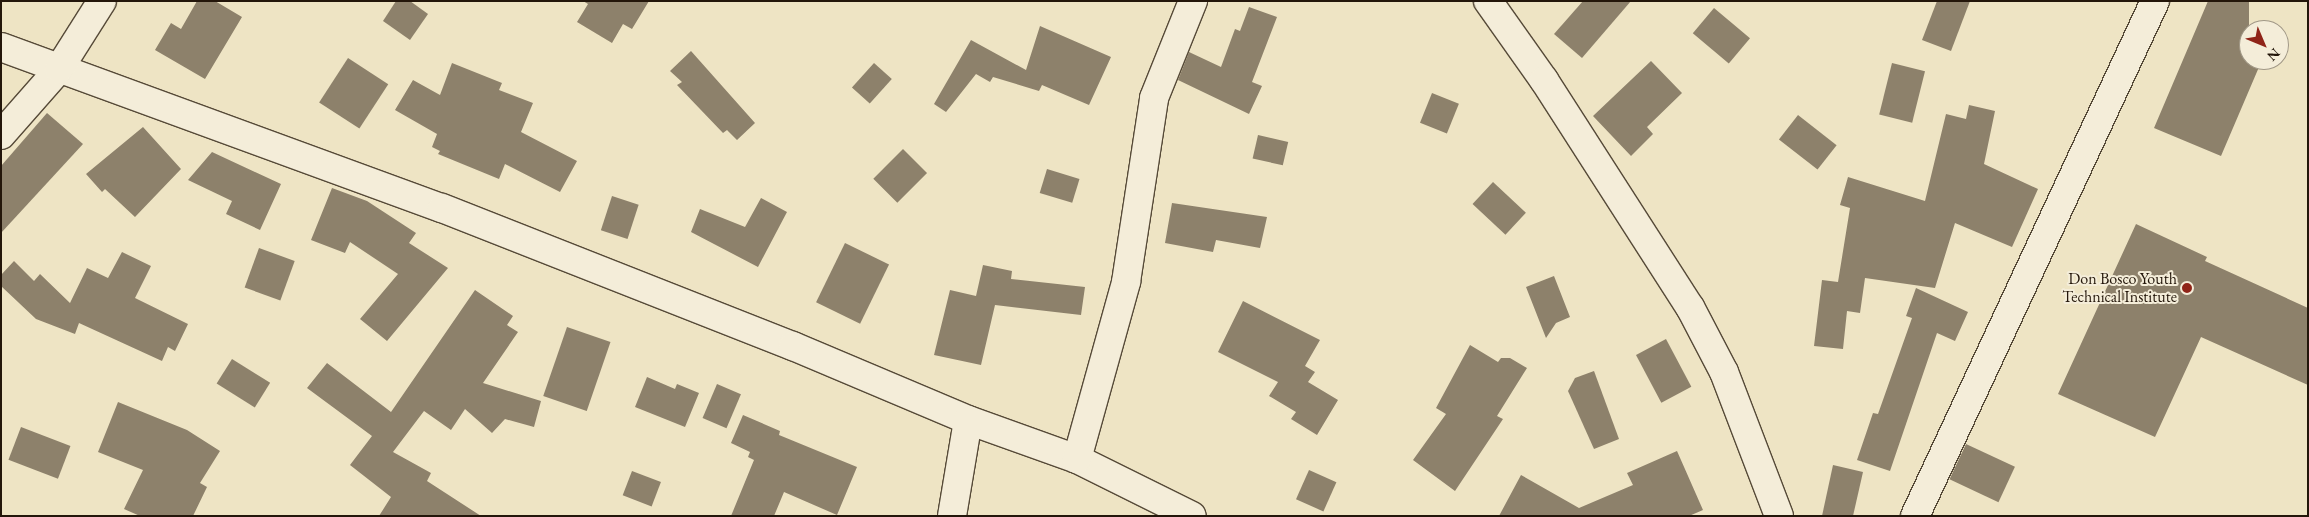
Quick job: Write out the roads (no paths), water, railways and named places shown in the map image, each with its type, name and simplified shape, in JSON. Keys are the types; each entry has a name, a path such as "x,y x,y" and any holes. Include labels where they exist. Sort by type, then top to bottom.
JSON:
{"street":[{"path":"1,135 59,69 102,1"},
{"path":"1077,459 1126,282 1154,98 1193,1"},
{"path":"1488,1 1544,80 1690,307 1724,372 1779,516"},
{"path":"1915,516 2155,1"},
{"path":"1,48 442,208 793,346 968,420 1077,459 1192,516"},
{"path":"952,516 968,420"}],"place":[{"name":"Don Bosco Youth Technical Institute","path":"2187,288"}]}
